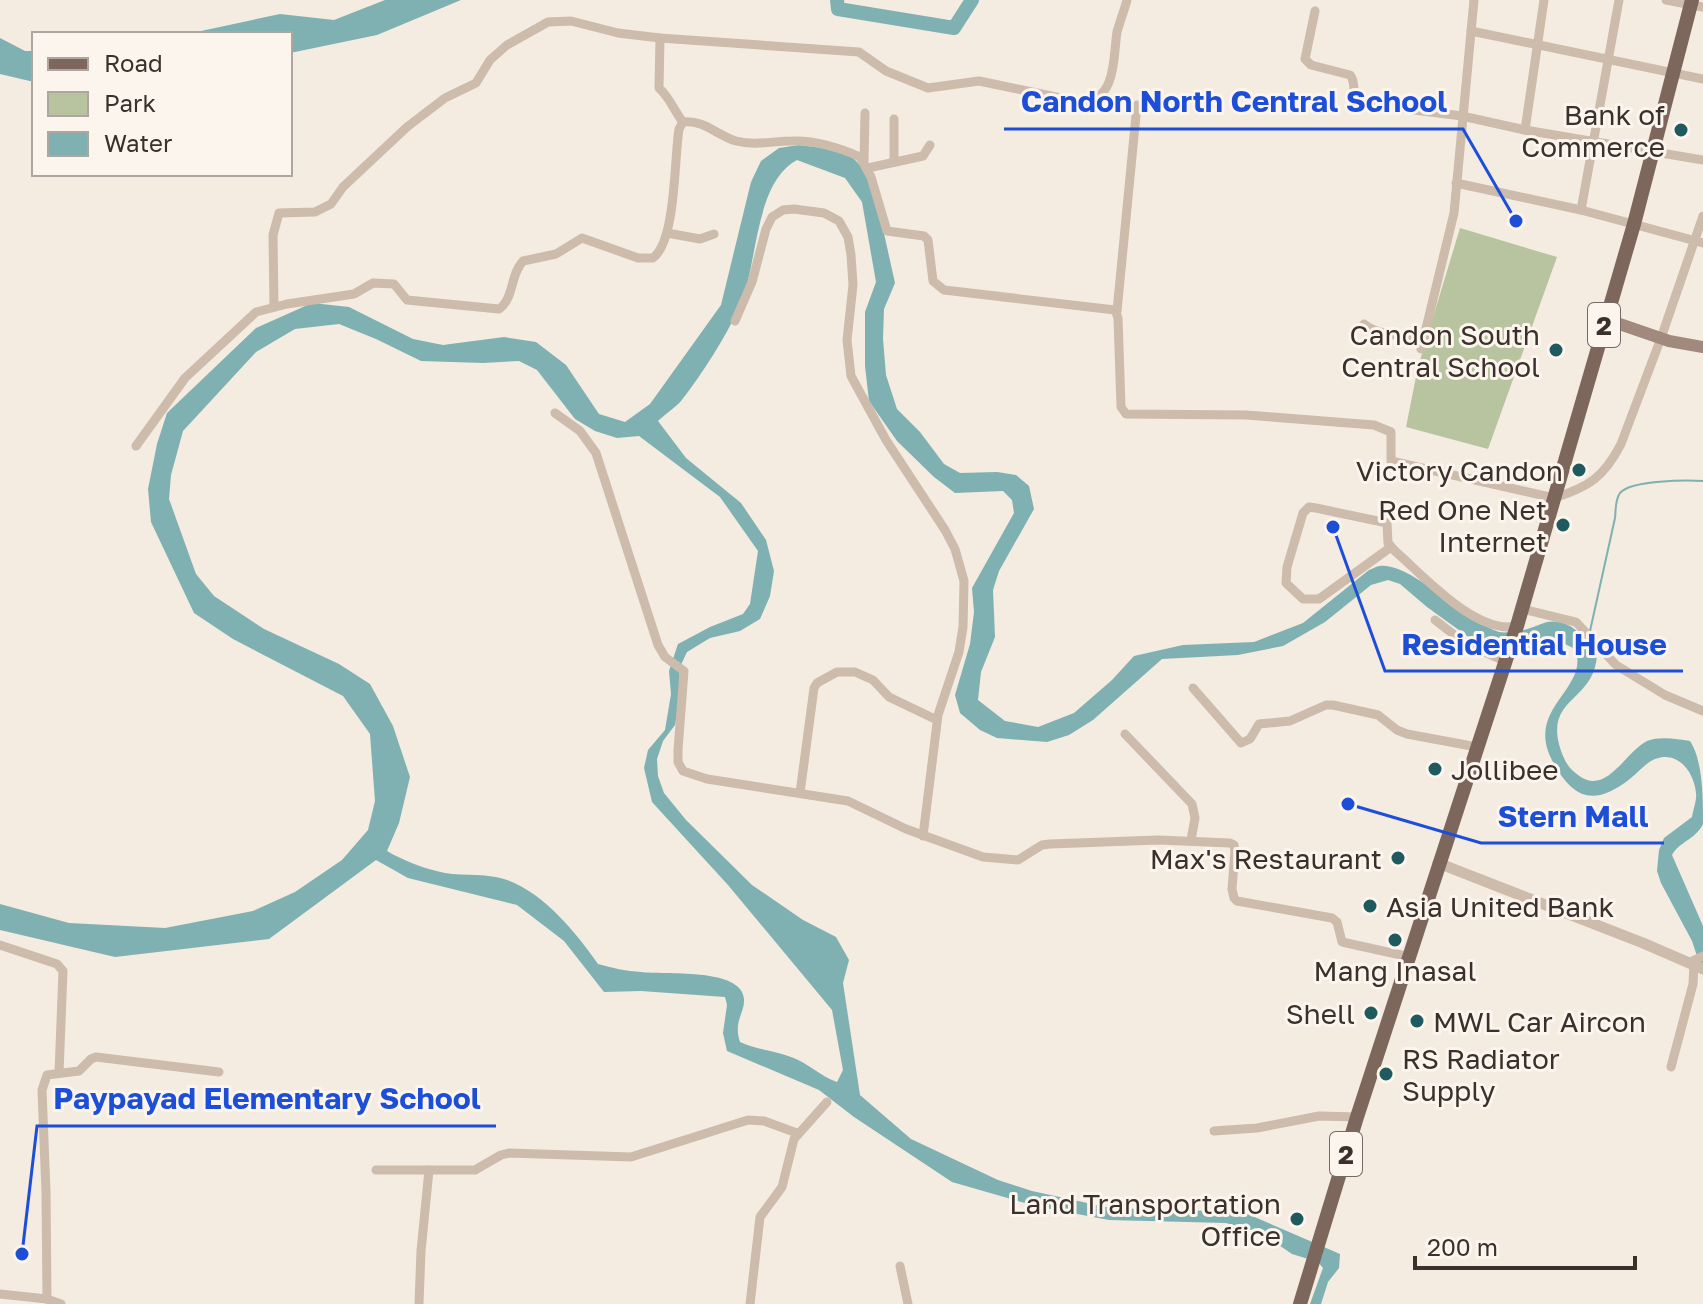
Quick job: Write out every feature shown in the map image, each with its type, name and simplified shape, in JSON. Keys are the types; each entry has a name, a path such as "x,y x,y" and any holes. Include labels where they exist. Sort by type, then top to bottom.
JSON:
{"main road":[{"name":"2","path":"1300,1304 1438,863 1522,609 1696,4"},
{"path":"1605,319 1661,338 1703,347"}],"street":[{"path":"274,307 273,235 279,213 315,212 331,204 343,187 407,127 445,98 476,83 490,60 507,45 538,26 558,20 660,38 859,52 886,71 924,87 979,81 1085,103 1097,99 1107,89 1118,29 1127,0"},
{"path":"1364,324 1378,332 1403,334 1422,344 1450,230 1474,0"},
{"path":"1525,130 1544,0"},
{"path":"1581,210 1619,0"},
{"path":"1666,0 1696,4"},
{"path":"1315,11 1305,59 1311,65 1350,75 1358,103 1462,116 1525,130 1703,160"},
{"path":"1471,31 1609,57 1703,79"},
{"path":"660,38 659,88 671,99 675,112 683,122 700,124 744,143 805,141 851,153 866,165 923,156 930,145"},
{"path":"1137,105 1117,311 1120,401 1126,414 1237,414 1374,425 1391,432 1391,461 1554,498 1596,480 1621,444 1699,242 1703,216"},
{"path":"865,113 866,165 887,231 924,236 928,240 933,281 938,288 1117,311"},
{"path":"894,119 894,161"},
{"path":"136,446 185,378 256,312 354,294 369,284 384,283 396,286 407,300 499,309 505,305 516,270 523,261 556,254 582,238 648,259 657,255 667,233 673,202 678,136 683,122"},
{"path":"1456,183 1581,210 1699,242"},
{"path":"735,321 752,282 772,217 783,210 794,209 824,213 839,221 848,237 851,255 853,285 847,340 851,376 886,440 945,530 955,549 964,581 965,609 959,652 937,720 923,836"},
{"path":"667,233 700,239 714,234"},
{"path":"555,413 580,431 596,453 658,645 669,661 684,671 686,678 678,750 678,762 683,771 707,779 848,801 923,836 983,857 1007,860 1025,857 1042,845 1191,840 1234,845 1232,889 1237,901 1332,918 1337,922 1342,942 1410,957"},
{"path":"1391,547 1319,599 1303,599 1286,583 1287,567 1303,513 1309,507 1387,523 1391,547 1476,617 1503,628 1516,628"},
{"path":"1522,609 1566,619 1587,632 1616,665 1665,695 1703,711"},
{"path":"1435,620 1466,644 1505,658"},
{"path":"800,793 814,688 829,676 845,671 865,676 889,697 937,720"},
{"path":"1193,688 1241,743 1250,739 1259,724 1290,721 1326,705 1333,705 1378,715 1407,734 1477,747"},
{"path":"1125,734 1192,804 1195,818 1191,840"},
{"path":"1438,863 1697,962 1671,1067"},
{"path":"0,945 57,964 63,971 59,1073"},
{"path":"42,1301 42,1083 47,1075 79,1071 96,1057 219,1072"},
{"path":"750,1304 760,1217 780,1193 797,1133 827,1102"},
{"path":"1214,1131 1257,1128 1319,1116 1357,1117"},
{"path":"376,1170 475,1170 509,1153 631,1157 748,1120 764,1121 797,1133"},
{"path":"419,1304 429,1170"},
{"path":"900,1266 908,1304"},
{"path":"1,1304 0,1294 61,1304"}],"green space":[{"path":"1460,228 1557,257 1488,449 1406,427 1418,367"}],"water":[{"path":"385,0 461,0 377,35 292,53 292,32 196,32 280,14 334,20"},
{"path":"0,38 25,51 32,51 32,82 0,74"},
{"path":"799,145 823,148 851,156 865,170 879,211 895,283 884,309 883,339 886,375 897,409 920,432 944,464 960,473 1016,475 1029,486 1034,509 999,571 993,590 995,637 981,672 978,700 1005,721 1038,727 1074,713 1134,656 1183,645 1254,642 1303,623 1369,570 1380,566 1407,573 1485,626 1499,632 1556,622 1570,626 1582,636 1597,653 1594,670 1588,682 1563,710 1558,722 1563,756 1578,775 1598,781 1652,739 1690,741 1694,749 1701,780 1703,824 1672,855 1703,926 1703,965 1657,871 1659,850 1664,838 1692,817 1696,793 1688,771 1678,760 1663,757 1649,762 1607,793 1596,796 1578,792 1561,775 1546,743 1546,727 1551,713 1574,676 1577,663 1575,649 1559,641 1512,652 1481,646 1400,584 1388,580 1371,585 1325,622 1283,646 1238,655 1162,659 1093,720 1069,735 1047,742 997,738 980,730 960,713 955,695 970,644 974,612 972,588 1014,513 1012,500 1003,491 955,493 897,441 869,401 865,366 865,312 876,282 862,202 845,178 797,160 783,171 772,187 759,226 740,306 689,390 679,404 658,421 686,458 741,503 766,540 774,571 770,596 760,619 740,631 710,638 687,652 679,669 681,693 675,725 663,741 657,759 658,776 664,793 686,820 752,885 803,920 836,937 849,960 843,983 860,1095 911,1139 998,1180 1032,1191 1110,1208 1243,1212 1340,1254 1339,1268 1328,1282 1321,1304 1310,1304 1323,1268 1318,1262 1292,1254 1261,1233 1226,1223 1109,1220 1035,1206 952,1182 819,1090 727,1051 723,1033 727,1005 725,997 641,991 604,992 564,941 517,905 408,878 376,860 269,939 115,957 0,930 0,904 69,923 165,928 253,911 295,892 342,860 368,830 375,801 370,734 343,696 233,639 194,613 151,522 148,489 167,413 256,328 312,303 349,307 413,339 443,345 504,337 536,342 566,365 599,414 625,422 650,404 721,305 751,182 761,161 779,148","holes":["339,324 421,361 519,361 537,370 575,419 595,431 617,438 639,436 720,497 758,551 750,604 743,614 678,644 669,671 671,694 665,730 648,750 644,768 652,802 728,885 832,1010 843,1070 837,1082 791,1057 740,1042 738,1023 744,999 740,989 730,982 716,977 635,972 598,964 558,916 521,886 492,876 437,871 387,851 399,823 410,777 393,726 370,684 339,664 264,629 214,596 196,574 169,499 171,475 183,431 256,352 295,329"]}],"waterway":[{"path":"837,0 838,9 954,28 972,0"},
{"path":"1590,631 1620,493 1647,483 1703,481"}],"place":[{"name":"Bank of Commerce","path":"1681,130"},
{"name":"Candon North Central School","path":"1516,221"},
{"name":"Candon South Central School","path":"1556,350"},
{"name":"Victory Candon","path":"1579,470"},
{"name":"Red One Net Internet","path":"1563,525"},
{"name":"Residential House","path":"1333,527"},
{"name":"Jollibee","path":"1435,769"},
{"name":"Stern Mall","path":"1348,804"},
{"name":"Max's Restaurant","path":"1398,858"},
{"name":"Asia United Bank","path":"1370,906"},
{"name":"Mang Inasal","path":"1395,940"},
{"name":"Shell","path":"1371,1013"},
{"name":"MWL Car Aircon","path":"1417,1021"},
{"name":"RS Radiator Supply","path":"1386,1074"},
{"name":"Land Transportation Office","path":"1297,1219"},
{"name":"Paypayad Elementary School","path":"22,1254"}]}
